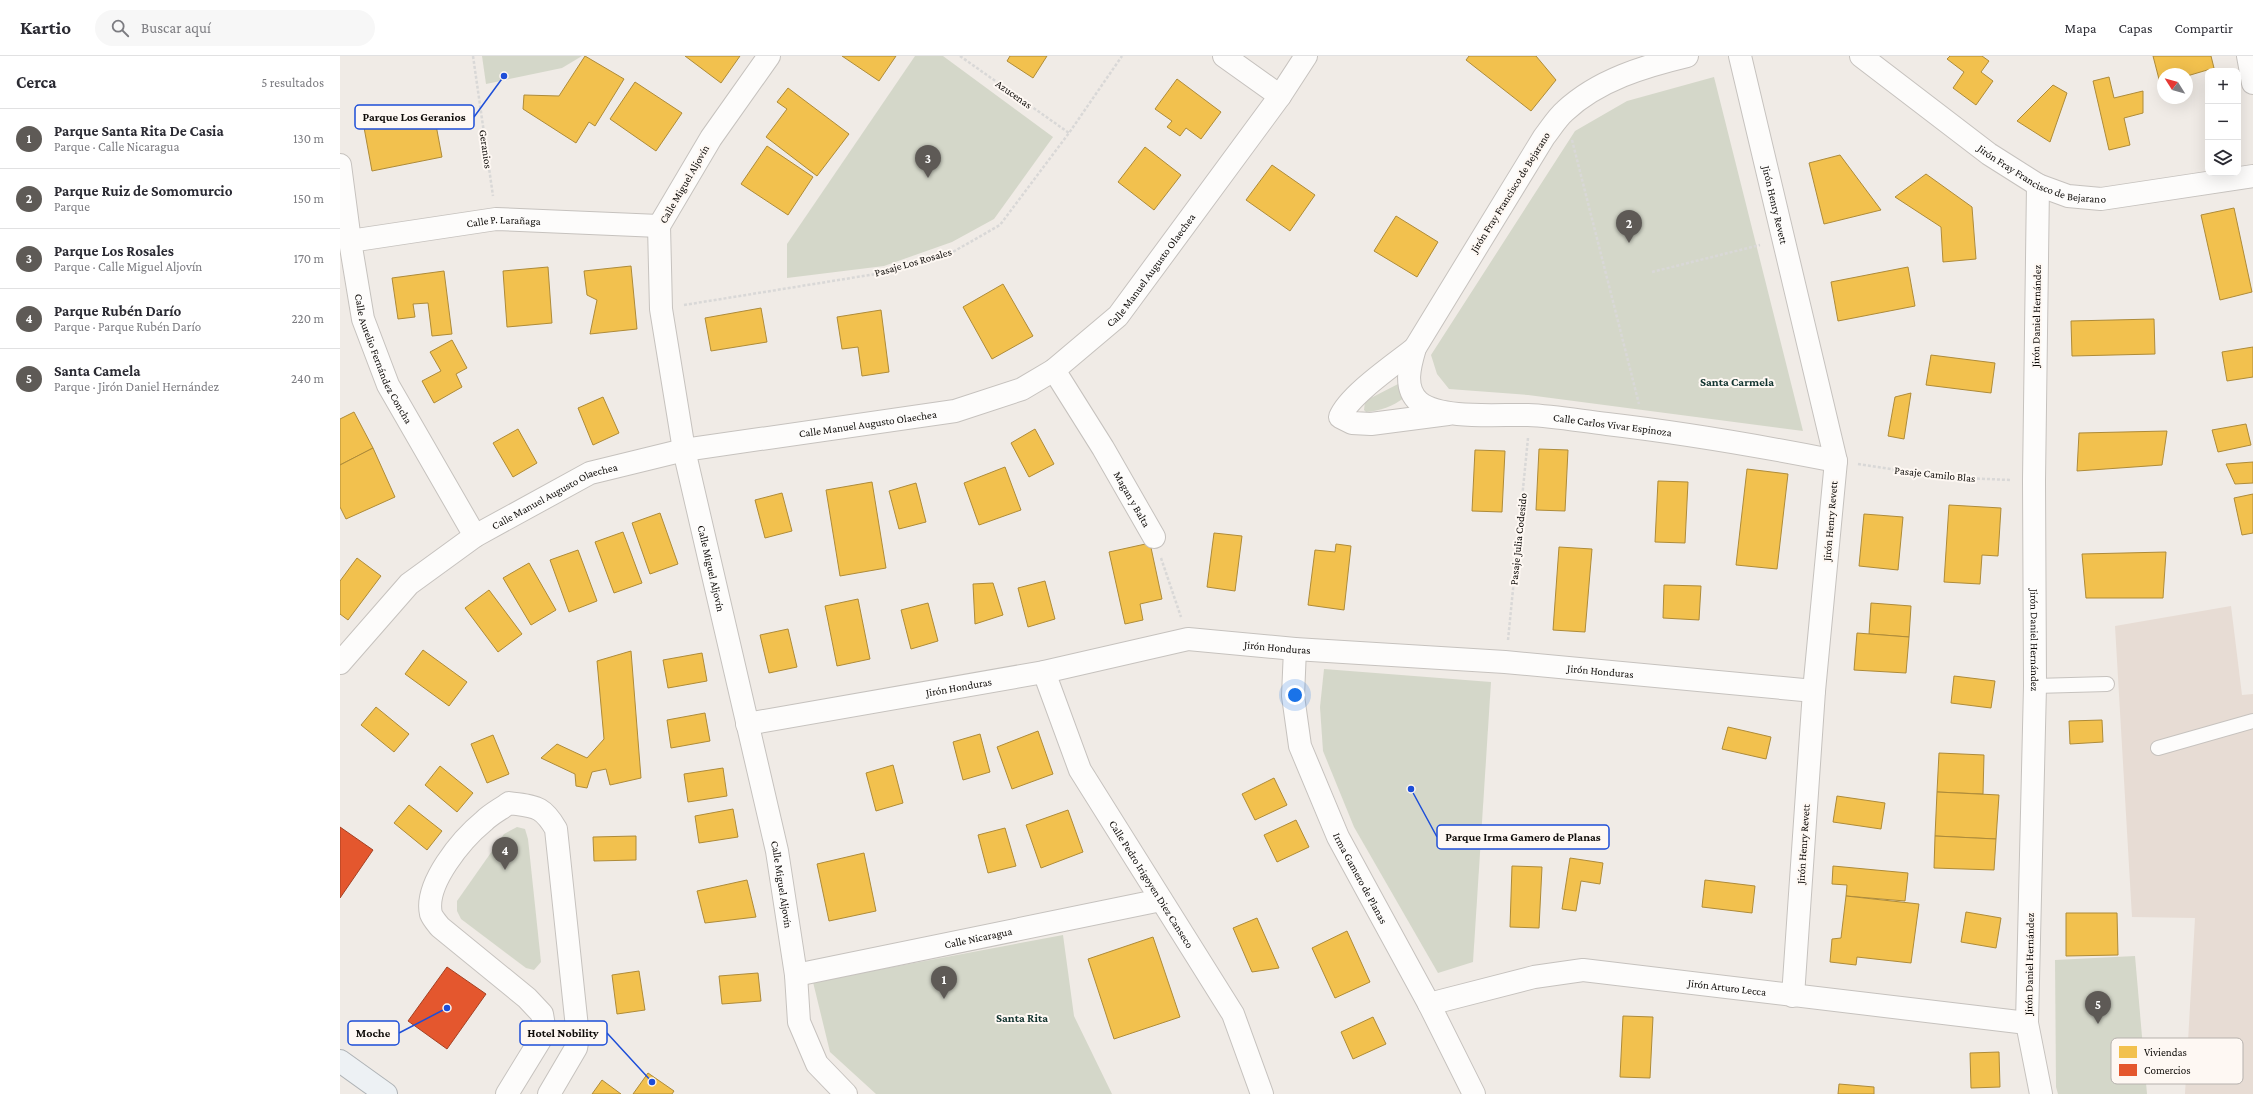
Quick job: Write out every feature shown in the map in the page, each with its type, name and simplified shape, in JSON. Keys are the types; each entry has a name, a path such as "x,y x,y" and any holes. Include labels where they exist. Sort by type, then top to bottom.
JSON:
{"main road":[{"path":"341,1065 386,1094"}],"street":[{"name":"Calle Miguel Aljovín","path":"769,56 711,138 659,226 661,309 684,450 777,851 796,975 799,1022 817,1064 846,1094"},
{"path":"1224,56 1280,96"},
{"name":"Calle Manuel Augusto Olaechea","path":"340,663 409,584 475,536 590,473 684,450 955,411 1022,389 1054,370 1118,316 1280,96 1306,56"},
{"name":"Jirón Fray Francisco de Bejarano","path":"1408,374 1414,348 1544,137 1565,111 1587,94 1646,66 1687,56"},
{"name":"Jirón Henry Revett","path":"1740,56 1836,461 1814,691 1793,996"},
{"name":"Jirón Fray Francisco de Bejarano","path":"1861,56 1989,154 2038,185 2068,196 2101,199 2253,176"},
{"path":"2248,56 2253,83"},
{"name":"Calle Aurelio Fernández Concha","path":"340,165 362,319 388,385 475,536"},
{"name":"Jirón Daniel Hernández","path":"2038,185 2034,481 2035,686 2028,1023 2041,1094"},
{"name":"Calle P. Larañaga","path":"350,241 496,219 659,226"},
{"path":"1414,348 1361,391 1343,408 1340,417 1352,423 1372,424 1448,414"},
{"name":"Magan y Balta","path":"1054,370 1103,448 1154,537"},
{"name":"Calle Carlos Vivar Espinoza","path":"1408,374 1412,390 1419,402 1448,414 1530,415 1645,428 1736,441 1836,461"},
{"name":"Jirón Honduras","path":"747,724 1044,672 1188,639 1295,648 1505,662 1814,691"},
{"name":"Irma Gamero de Planas","path":"1295,648 1293,696 1300,746 1338,837 1429,1004 1474,1094"},
{"name":"Calle Pedro Irigoyen Diez Canseco","path":"1044,672 1080,770 1233,1014 1262,1094"},
{"path":"507,1094 545,1032 542,1014 528,998 440,927 432,916 430,903 439,876 462,843 484,820 509,803 538,808 549,817 556,830 578,1037 576,1048 549,1094"},
{"name":"Calle Nicaragua","path":"796,975 1161,900"},
{"name":"Jirón Arturo Lecca","path":"1429,1004 1534,977 1583,970 2028,1023"},
{"path":"545,1032 576,1048"}],"lane":[{"path":"2035,686 2107,684"},
{"path":"2158,748 2253,721"}],"path":[{"name":"Geranios","path":"473,56 496,219"},
{"name":"Azucenas","path":"960,56 1069,133"},
{"name":"Pasaje Los Rosales","path":"661,309 888,272 951,253 1000,225 1069,133 1122,56"},
{"path":"1565,111 1645,428"},
{"path":"1652,272 1783,239"},
{"name":"Pasaje Julia Codesido","path":"1505,662 1530,415"},
{"name":"Pasaje Camilo Blas","path":"1836,461 1942,477 2034,481"},
{"name":"Magan y Balta","path":"1154,537 1188,639"}],"shaded area":[{"path":"482,56 582,56 562,68 486,84"},
{"path":"915,56 943,56 1053,137 994,219 952,242 884,266 787,278 787,244"},
{"path":"1714,77 1803,431 1528,395 1449,389 1437,374 1431,355 1575,131 1627,101"},
{"path":"1400,383 1404,398 1391,406 1381,409 1366,412 1364,410 1365,401"},
{"path":"2231,606 2242,695 2253,694 2253,1094 2185,1094 2186,1084 2243,1084 2243,1038 2188,1038 2195,918 2132,917 2115,626"},
{"path":"1324,669 1491,682 1473,962 1438,973 1354,827 1323,751 1320,707"},
{"path":"517,827 525,829 528,839 541,962 534,970 526,968 461,919 457,911 457,901 504,834"},
{"path":"1063,935 1074,1016 1112,1094 876,1094 830,1052 813,982"},
{"path":"2135,956 2142,1038 2111,1038 2111,1084 2146,1084 2147,1094 2058,1094 2056,1087 2055,960"}],"building: Viviendas":[{"path":"585,56 624,79 595,126 589,122 576,143 523,109 524,95 559,96"},
{"path":"685,56 740,56 721,83"},
{"path":"842,56 896,56 879,81"},
{"path":"1010,56 1047,56 1033,78 1007,61"},
{"path":"1469,56 1536,56 1556,80 1531,111 1466,60"},
{"path":"1950,56 1982,56 1989,61 1981,72 1993,81 1976,105 1953,88 1964,72 1947,59"},
{"path":"2153,56 2211,56 2214,68 2205,68 2205,71 2193,74 2193,68 2157,68 2157,71"},
{"path":"2109,77 2114,98 2143,91 2143,113 2124,118 2130,145 2109,150 2093,81"},
{"path":"1177,79 1221,112 1201,139 1186,128 1180,136 1167,127 1172,121 1155,109"},
{"path":"635,82 682,113 656,151 610,119"},
{"path":"2053,85 2067,93 2050,142 2017,121"},
{"path":"788,88 849,134 817,176 766,137 787,109 777,102"},
{"path":"433,109 442,157 372,171 363,122"},
{"path":"767,146 813,177 788,215 741,184"},
{"path":"1145,147 1181,175 1154,210 1118,182"},
{"path":"1840,155 1881,210 1824,224 1809,163"},
{"path":"1272,165 1315,195 1290,231 1246,200"},
{"path":"1926,174 1972,207 1976,259 1943,262 1941,227 1895,197"},
{"path":"2234,208 2252,292 2220,300 2201,215"},
{"path":"1396,216 1438,242 1417,277 1374,251"},
{"path":"631,266 637,329 590,334 597,300 587,295 584,271"},
{"path":"548,267 552,323 507,327 503,271"},
{"path":"1908,267 1915,306 1838,321 1831,282"},
{"path":"444,271 452,334 432,336 428,303 413,304 415,317 398,319 392,278"},
{"path":"1003,284 1033,336 992,359 963,307"},
{"path":"761,308 767,342 711,351 705,318"},
{"path":"881,310 889,372 862,376 858,347 842,349 837,317"},
{"path":"2154,319 2155,354 2072,356 2071,321"},
{"path":"452,340 467,368 456,374 462,387 434,403 422,381 441,371 430,352"},
{"path":"2253,347 2253,377 2227,381 2222,352"},
{"path":"1931,355 1995,363 1991,393 1926,385"},
{"path":"1911,393 1904,439 1888,436 1895,397"},
{"path":"603,397 619,433 593,445 578,408"},
{"path":"354,412 373,448 340,465 340,419"},
{"path":"2246,424 2251,445 2218,452 2212,430"},
{"path":"518,429 537,463 513,477 493,443"},
{"path":"1035,429 1054,464 1029,477 1011,443"},
{"path":"2167,431 2162,465 2077,471 2079,433"},
{"path":"373,448 395,497 346,519 340,507 340,465"},
{"path":"1539,449 1568,450 1565,511 1536,510"},
{"path":"1475,450 1505,451 1502,512 1472,511"},
{"path":"2253,462 2253,483 2235,484 2226,464"},
{"path":"1005,467 1021,510 979,525 964,483"},
{"path":"1747,469 1788,474 1777,569 1736,565"},
{"path":"1658,481 1688,482 1685,543 1655,542"},
{"path":"872,482 886,568 840,576 826,490"},
{"path":"916,483 926,522 899,529 889,491"},
{"path":"782,493 792,531 765,538 755,500"},
{"path":"2253,494 2253,533 2242,535 2234,498"},
{"path":"1949,505 2001,508 1998,556 1982,555 1980,584 1944,582"},
{"path":"660,513 678,564 650,574 632,523"},
{"path":"1864,514 1903,517 1898,570 1859,566"},
{"path":"623,532 642,583 614,593 595,542"},
{"path":"1214,533 1242,536 1235,591 1207,587"},
{"path":"1150,543 1162,599 1140,604 1143,620 1125,624 1109,552"},
{"path":"1336,544 1351,546 1344,610 1308,605 1315,550 1335,552"},
{"path":"1559,547 1592,549 1585,632 1553,630"},
{"path":"578,550 597,601 569,612 550,560"},
{"path":"2166,552 2163,598 2086,598 2082,554"},
{"path":"357,558 381,576 348,620 340,614 340,581"},
{"path":"529,563 556,610 531,625 503,578"},
{"path":"1045,581 1055,619 1028,627 1018,588"},
{"path":"993,583 1003,615 975,624 973,584"},
{"path":"1664,585 1701,586 1699,620 1663,618"},
{"path":"489,590 522,634 498,652 465,608"},
{"path":"858,599 870,659 837,666 825,606"},
{"path":"928,603 938,641 911,649 901,610"},
{"path":"1871,603 1911,606 1909,637 1869,634"},
{"path":"788,629 797,667 769,673 760,635"},
{"path":"1857,633 1909,637 1906,673 1854,670"},
{"path":"423,650 467,682 449,706 405,674"},
{"path":"631,651 641,778 610,785 606,769 592,772 587,788 576,786 575,774 541,758 557,744 587,758 604,739 597,661"},
{"path":"702,653 707,681 668,688 663,660"},
{"path":"1954,676 1995,681 1991,708 1951,703"},
{"path":"376,707 409,734 394,752 361,725"},
{"path":"705,713 710,741 671,748 667,720"},
{"path":"2102,720 2103,742 2070,744 2069,721"},
{"path":"1728,727 1771,737 1766,759 1722,749"},
{"path":"1038,731 1053,774 1012,789 997,747"},
{"path":"980,734 990,772 963,780 953,742"},
{"path":"493,735 509,774 487,783 471,744"},
{"path":"1939,753 1984,755 1983,794 1937,792"},
{"path":"893,765 903,803 876,811 866,773"},
{"path":"440,766 473,793 457,812 425,785"},
{"path":"723,768 727,796 688,802 684,774"},
{"path":"1274,778 1287,805 1255,820 1242,794"},
{"path":"1937,792 1999,795 1996,839 1935,836"},
{"path":"1837,796 1885,803 1881,829 1833,822"},
{"path":"409,805 442,831 427,850 394,823"},
{"path":"733,809 738,837 699,843 695,816"},
{"path":"1068,810 1083,852 1041,868 1026,825"},
{"path":"1296,820 1309,847 1277,862 1264,835"},
{"path":"1005,828 1016,866 988,873 978,835"},
{"path":"636,836 636,860 594,861 593,837"},
{"path":"1935,836 1996,839 1994,870 1934,868"},
{"path":"864,853 876,911 829,921 817,864"},
{"path":"1570,858 1603,863 1600,884 1581,881 1576,911 1562,909"},
{"path":"1512,866 1542,867 1539,928 1510,927"},
{"path":"1833,866 1908,873 1905,901 1846,896 1847,885 1832,884"},
{"path":"747,880 756,917 705,923 697,891"},
{"path":"1705,880 1755,886 1752,913 1702,907"},
{"path":"1846,896 1919,904 1911,963 1857,957 1856,965 1830,962 1832,939 1841,938"},
{"path":"1966,912 2001,918 1996,948 1961,942"},
{"path":"2066,913 2117,913 2118,955 2066,956"},
{"path":"1257,918 1279,968 1252,972 1233,928"},
{"path":"1347,931 1370,982 1335,998 1312,948"},
{"path":"1153,937 1180,1017 1114,1039 1088,959"},
{"path":"639,971 645,1010 617,1014 612,975"},
{"path":"758,973 761,1001 722,1004 719,976"},
{"path":"1623,1016 1653,1017 1650,1078 1620,1077"},
{"path":"1373,1017 1386,1044 1353,1059 1341,1032"},
{"path":"1999,1052 2000,1087 1971,1088 1970,1053"},
{"path":"648,1073 674,1091 672,1094 633,1094"},
{"path":"602,1080 621,1094 592,1094"},
{"path":"1839,1084 1874,1087 1874,1094 1838,1094"}],"building: Comercios":[{"path":"340,827 373,850 340,898"},
{"path":"447,967 486,994 447,1049 408,1021"}],"place":[{"name":"Parque Los Geranios","path":"504,76"},
{"name":"Parque Los Rosales","path":"928,178"},
{"name":"Parque Ruiz de Somomurcio","path":"1629,243"},
{"name":"Parque Irma Gamero de Planas","path":"1411,789"},
{"name":"Parque Rubén Darío","path":"505,870"},
{"name":"Parque Santa Rita De Casia","path":"944,999"},
{"name":"Moche","path":"447,1008"},
{"name":"Santa Camela","path":"2098,1024"},
{"name":"Hotel Nobility","path":"652,1082"}],"district":[{"name":"Santa Carmela","path":"1737,382"},
{"name":"Santa Rita","path":"1022,1018"}]}
